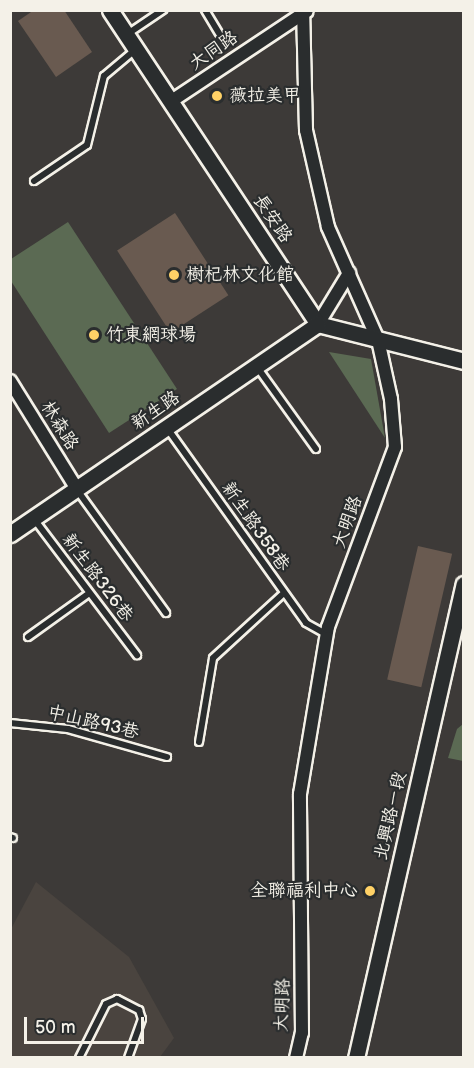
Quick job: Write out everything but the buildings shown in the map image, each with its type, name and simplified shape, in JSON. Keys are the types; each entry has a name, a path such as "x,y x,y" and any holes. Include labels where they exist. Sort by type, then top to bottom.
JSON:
{"street":[{"name":"長安路","path":"110,10 318,324"},
{"name":"大同路","path":"170,102 305,12"},
{"name":"大明路","path":"297,1058 302,1033 300,794 327,635 396,447 391,399 378,340 328,226 306,130 305,12"},
{"name":"新生路","path":"10,534 318,324 349,273"},
{"path":"318,324 464,361"},
{"name":"林森路","path":"10,381 77,489"},
{"name":"北興路ㄧ段","path":"356,1058 464,584"}],"lane":[{"path":"126,35 163,10"},
{"path":"205,10 219,33"},
{"path":"34,181 87,145 104,76 136,49"},
{"path":"257,366 316,449"},
{"name":"新生路358巷","path":"166,428 306,623 327,635"},
{"path":"77,489 166,613"},
{"name":"新生路326巷","path":"33,519 88,594 137,655"},
{"path":"198,742 213,658 284,593"},
{"path":"28,637 88,594"},
{"name":"中山路93巷","path":"10,723 68,729 167,757"},
{"path":"79,1058 106,1004 117,999 139,1010 142,1019 128,1058"}],"shaded area":[{"path":"36,882 129,957 174,1038 160,1057 11,1058 11,929"}],"green space":[{"name":"竹東網球場","path":"68,222 177,389 109,433 11,281 11,259"},
{"path":"329,352 371,359 385,438"},
{"path":"463,724 463,761 448,758 457,729"}],"place":[{"name":"薇拉美甲","path":"217,96"},
{"name":"樹杞林文化館","path":"174,275"},
{"name":"竹東網球場","path":"94,335"},
{"name":"全聯福利中心","path":"370,891"}]}
